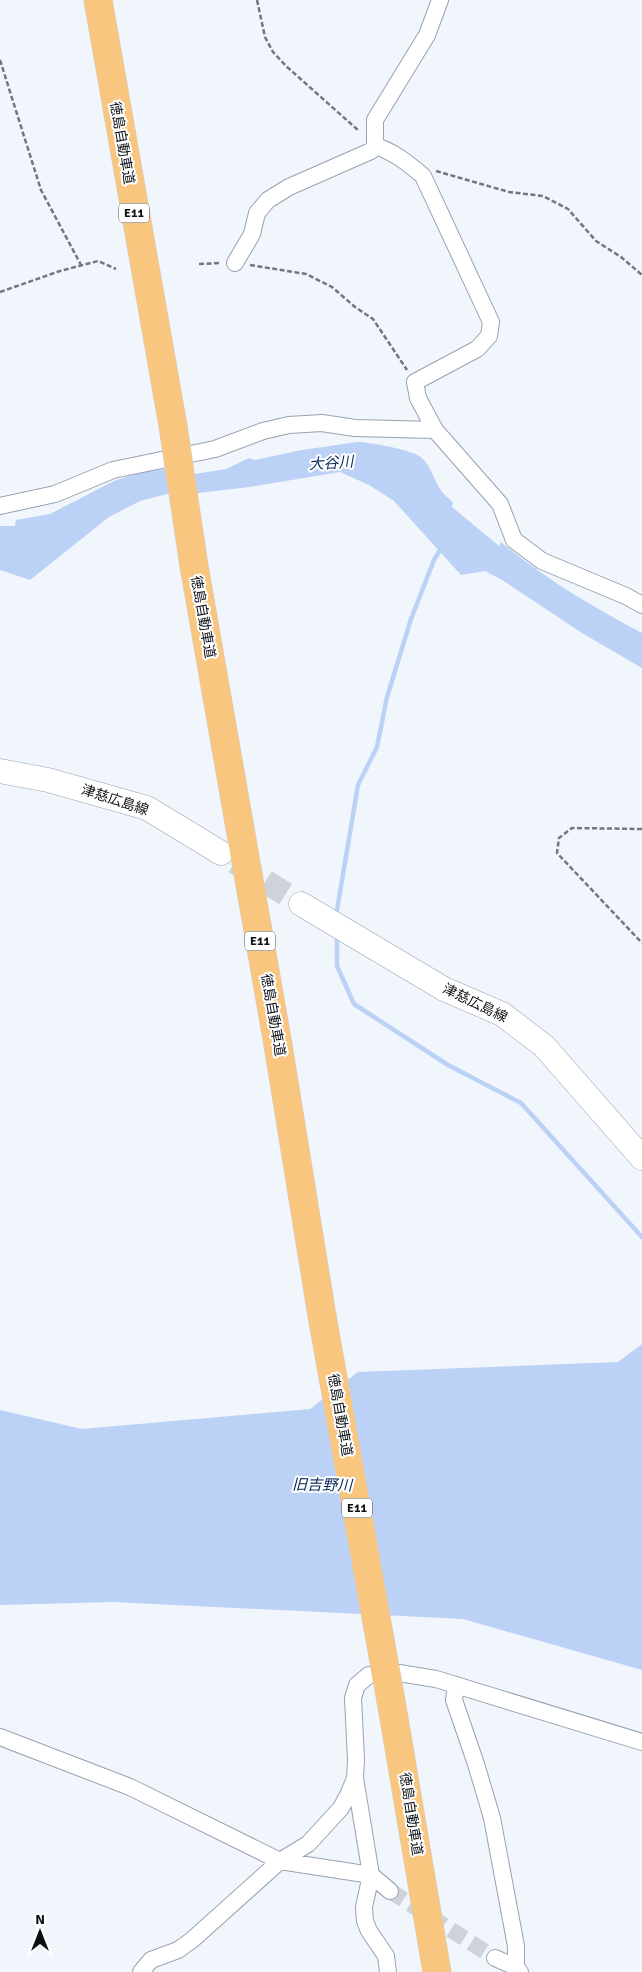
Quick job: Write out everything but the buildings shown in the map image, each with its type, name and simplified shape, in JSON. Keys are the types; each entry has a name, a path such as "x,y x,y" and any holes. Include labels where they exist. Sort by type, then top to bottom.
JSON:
{"highway":[{"name":"徳島自動車道","path":"98,0 173,426 194,566 277,1035 322,1316 394,1714 433,1965"},
{"path":"394,1714 434,1886 457,1972"}],"main road":[{"name":"津慈広島線","path":"0,771 48,780 147,808 221,853"},
{"name":"津慈広島線","path":"301,904 444,989 502,1014 544,1046 642,1158"}],"street":[{"path":"235,263 252,234 257,213 268,200 289,188 371,151 375,146 375,120 427,35 440,0"},
{"path":"375,146 383,148 409,164 423,176 491,322 489,336 478,349 415,382 418,398 435,430 500,504 514,540 542,561 626,596 642,605"},
{"path":"0,506 55,494 113,470 215,449 263,431 289,425 322,423 355,428 435,430"},
{"path":"388,1972 386,1956 369,1931 365,1921 364,1907 371,1875 355,1778 353,1698 357,1685 369,1675 399,1673 436,1679 642,1742"},
{"path":"456,1685 454,1700 492,1818 516,1946 517,1970"},
{"path":"0,1737 130,1787 280,1861 371,1875 390,1890"},
{"path":"141,1972 151,1960 178,1950 192,1940 280,1861 308,1844 341,1808 350,1793 355,1778"},
{"path":"495,1958 517,1970"}],"path":[{"path":"257,0 265,37 273,52 375,146"},
{"path":"0,60 41,190 81,265"},
{"path":"423,176 435,170 509,192 543,196 568,209 596,241 620,256 642,275"},
{"path":"0,292 98,261 116,269"},
{"path":"199,264 235,263 306,274 332,287 355,308 373,319 415,382"},
{"path":"642,829 572,828 559,838 557,853 642,943"}],"water":[{"name":"大谷川","path":"357,442 401,449 422,458 439,488 453,503 452,507 499,546 501,542 534,568 569,591 642,633 642,668 582,633 502,580 485,571 461,575 394,501 369,485 340,472 249,487 199,493 167,494 140,501 109,517 30,580 0,570 0,526 15,526 16,520 50,514 114,481 142,472 166,469 167,475 195,474 226,469 249,458 255,460 302,450"},
{"name":"旧吉野川","path":"642,1344 642,1670 463,1619 113,1602 0,1605 0,1410 82,1429 310,1409 358,1372 618,1362"}],"waterway":[{"path":"336,916 358,785 377,747 387,697 411,619 434,560 442,547"},
{"path":"337,934 337,966 354,1004 448,1065 521,1103 642,1237"}],"tunnel":[{"path":"235,862 301,904"},
{"path":"390,1891 495,1958"}]}
